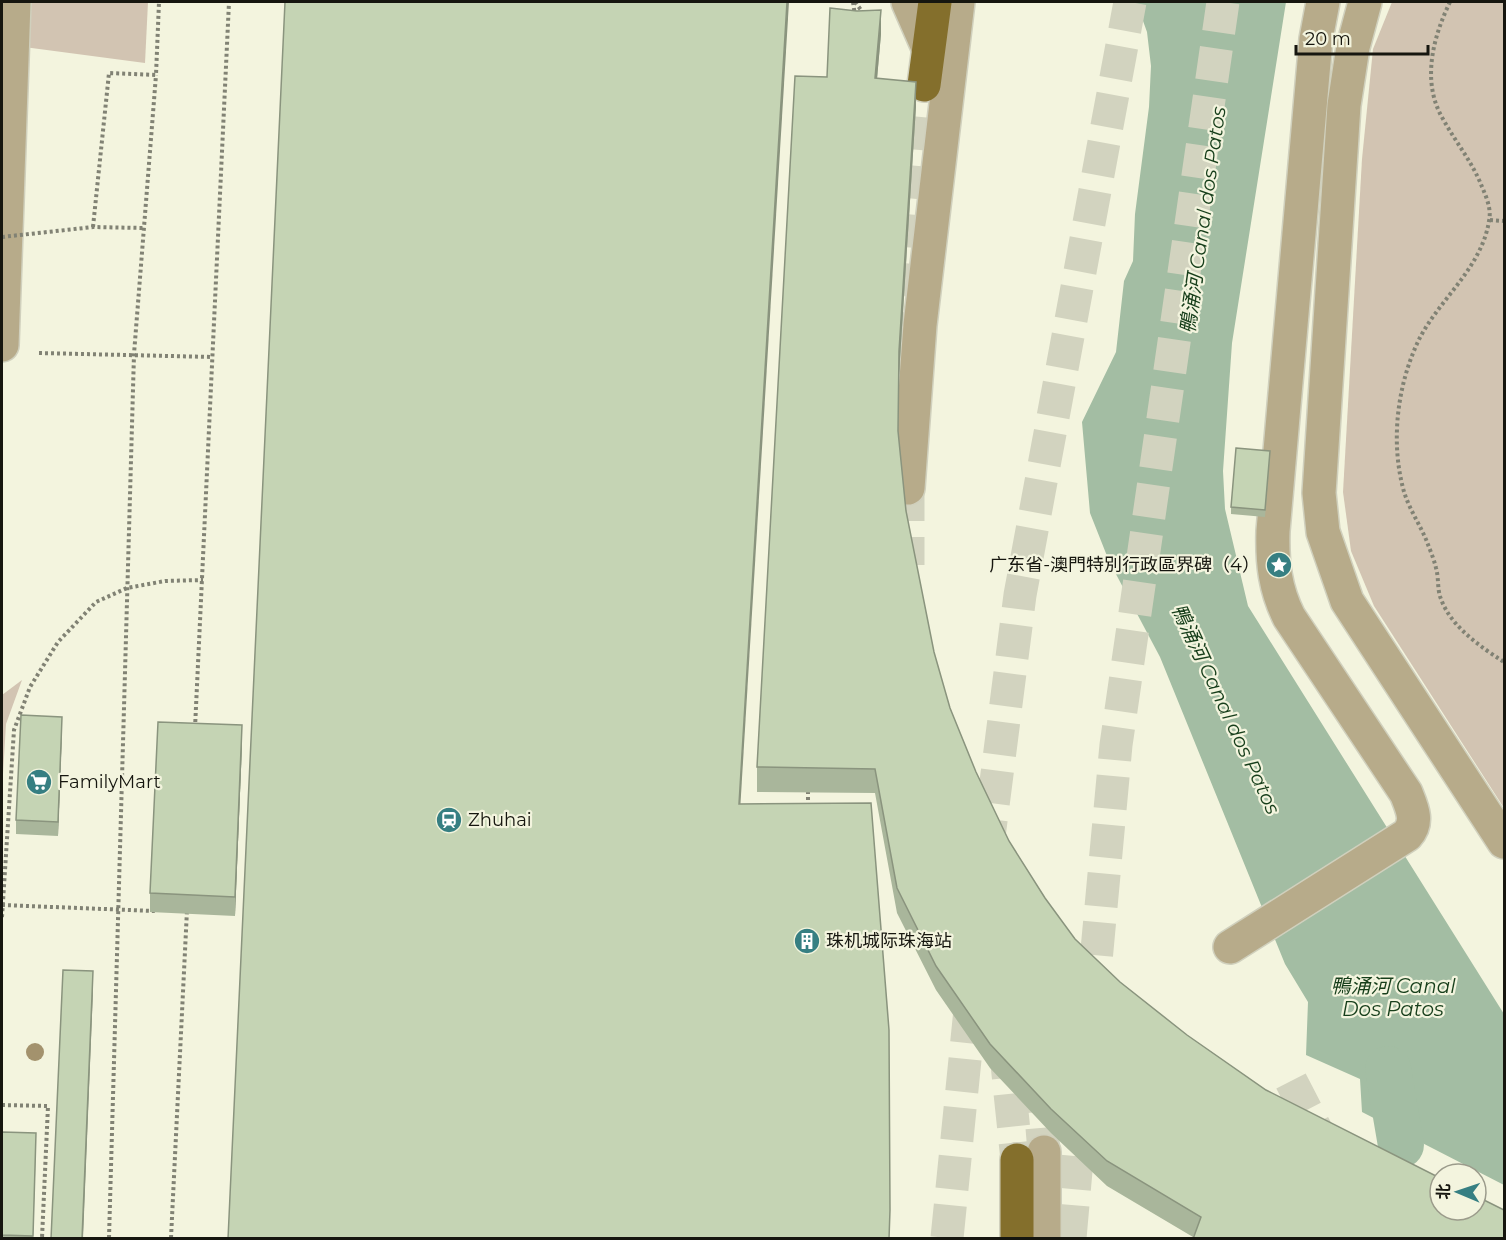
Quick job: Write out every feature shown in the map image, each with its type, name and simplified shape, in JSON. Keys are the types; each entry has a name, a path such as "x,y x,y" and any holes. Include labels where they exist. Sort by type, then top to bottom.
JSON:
{"main road":[{"path":"924,85 935,2"},
{"path":"1017,1239 1030,1156"}],"lane":[{"path":"2,345 14,2"},
{"path":"908,2 929,50"},
{"path":"908,488 920,326 958,2"},
{"path":"1230,947 1407,836 1413,828 1414,819 1406,793 1289,617 1278,596 1272,564 1318,15 1323,2"},
{"path":"1365,2 1353,47 1344,105 1319,493 1323,532 1347,601 1504,842"},
{"path":"1030,1156 1044,1239"}],"path":[{"path":"109,1239 134,354 156,75 159,2"},
{"path":"195,734 229,2"},
{"path":"854,2 869,21"},
{"path":"854,2 856,24"},
{"path":"1450,2 1438,27 1431,59 1433,93 1442,118 1472,164 1487,199 1490,220 1482,245 1466,275 1417,344 1403,380 1397,445 1402,488 1433,559 1440,598 1450,618 1481,646 1504,662"},
{"path":"93,227 109,73 156,75"},
{"path":"1490,220 1504,221"},
{"path":"2,237 93,227 143,228"},
{"path":"35,352 213,357"},
{"path":"2,917 14,730 30,687 57,642 96,602 127,588 165,581 203,580"},
{"path":"808,792 808,816"},
{"path":"171,1239 187,900"},
{"path":"2,905 164,911"},
{"path":"175,911 187,912"},
{"path":"2,1105 48,1106 42,1239"}],"shaded area":[{"path":"27,2 148,2 145,63 24,47"},
{"path":"1392,2 1504,2 1504,808 1374,606 1351,551 1343,492 1362,159 1373,49"},
{"path":"22,680 6,724 2,791 2,695"}],"water":[{"name":"鴨涌河 Canal Dos Patos","path":"1132,2 1286,2 1232,343 1223,471 1225,509 1248,606 1504,1014 1504,1185 1488,1177 1488,1162 1459,1162 1362,1112 1360,1079 1306,1055 1308,1002 1285,964 1160,657 1109,561 1090,513 1082,422 1116,352 1124,281 1133,261 1135,214 1149,107 1151,66 1147,32 1138,7"}],"building":[{"path":"285,2 787,2 739,804 871,803 889,1030 889,1239 228,1239"},
{"path":"830,8 857,11 881,10 875,78 916,82 899,351 898,431 906,511 934,652 950,708 976,772 1009,841 1045,898 1075,939 1120,982 1187,1035 1266,1090 1428,1172 1428,1222 1488,1222 1488,1202 1504,1210 1504,1239 1193,1239 1201,1217 1107,1161 1051,1109 990,1044 936,966 897,888 875,769 757,767 795,76 827,77"},
{"path":"1236,448 1270,451 1265,510 1231,507"},
{"name":"FamilyMart","path":"21,715 62,717 58,822 16,820"},
{"path":"158,722 242,725 235,897 150,893"},
{"path":"63,970 93,971 82,1239 51,1239"},
{"path":"2,1132 36,1133 33,1236 2,1235"}],"waterway":[{"name":"鴨涌河 Canal dos Patos","path":"1388,1069 1401,1145"}],"tunnel":[{"path":"987,852 1020,595 1130,2"},
{"path":"1092,1004 1116,745 1223,2"},
{"path":"897,394 924,85"},
{"path":"908,488 908,565"},
{"path":"947,1238 972,990"},
{"path":"1005,1045 1017,1160"},
{"path":"1038,1079 1044,1152"},
{"path":"1291,1081 1326,1149"},
{"path":"1070,1238 1081,1115"}],"place":[{"name":"广东省-澳門特別行政區界碑（4）","path":"1279,565"},
{"name":"FamilyMart","path":"39,782"},
{"name":"Zhuhai","path":"449,820"},
{"name":"珠机城际珠海站","path":"807,941"}]}
